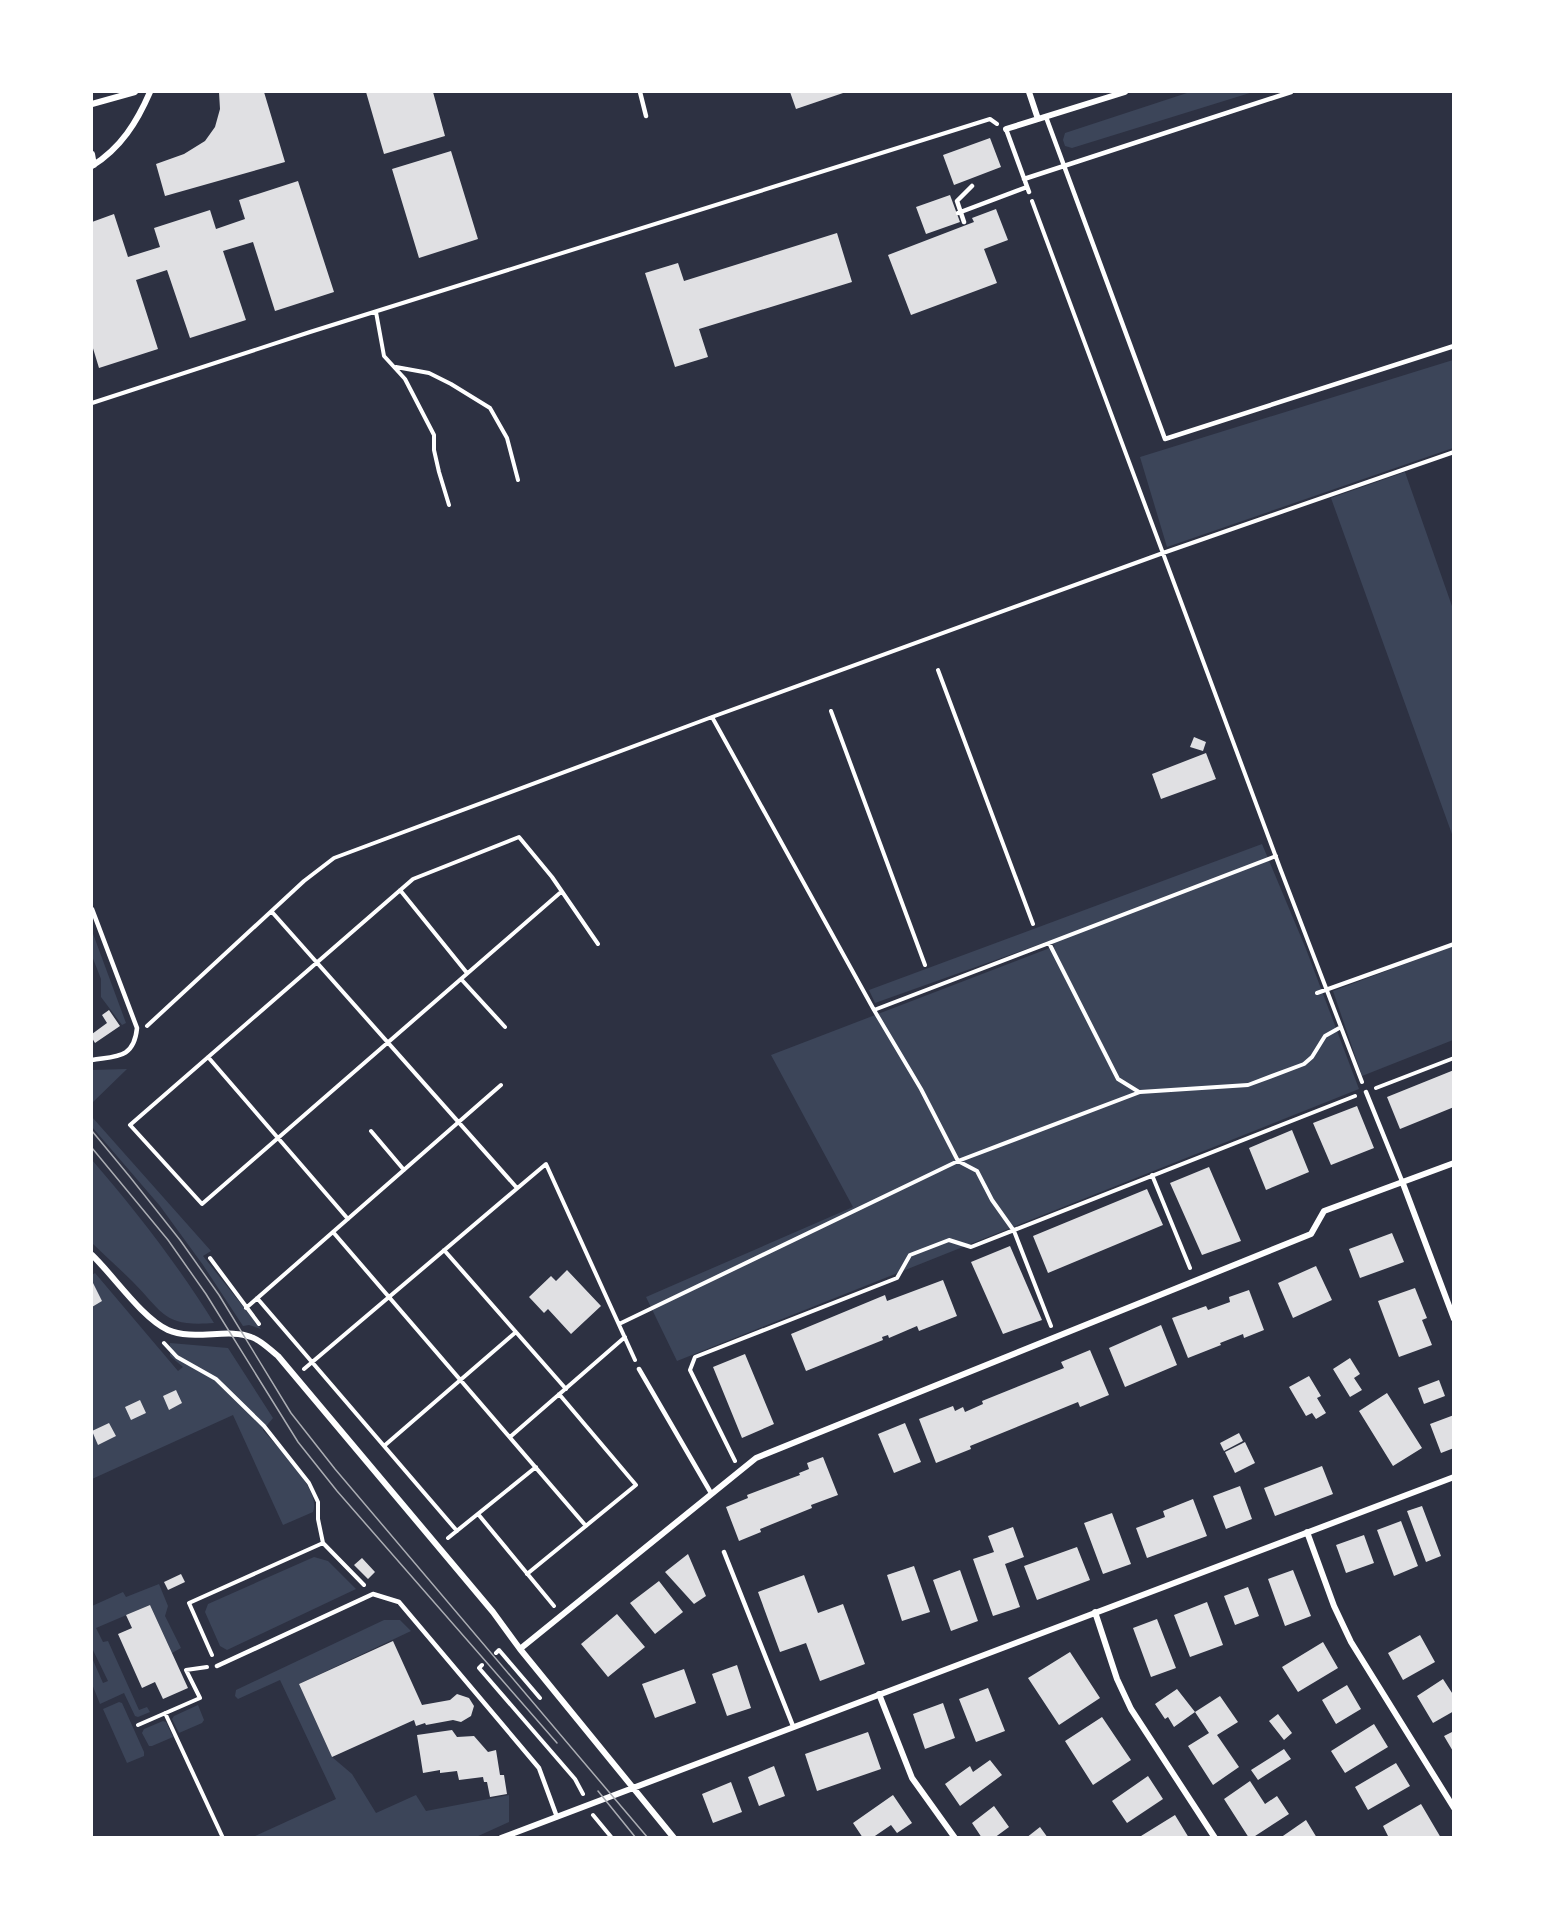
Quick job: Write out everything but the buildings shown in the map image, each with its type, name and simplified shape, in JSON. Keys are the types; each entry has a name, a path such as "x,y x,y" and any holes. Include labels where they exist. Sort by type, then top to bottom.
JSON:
{"street":[{"path":"92,104 135,92"},
{"path":"93,166 113,151 135,124 150,92"},
{"path":"1029,92 1042,118"},
{"path":"1006,129 1125,92"},
{"path":"92,154 93,166"},
{"path":"520,1649 739,1469 756,1458 1311,1234 1324,1211 1454,1163"},
{"path":"1402,1181 1454,1319"},
{"path":"92,1255 138,1304 166,1329 174,1332 211,1335 243,1334 259,1340 278,1356 493,1612 520,1649 674,1838"},
{"path":"501,1838 1454,1477"},
{"path":"1307,1532 1334,1606 1351,1642 1454,1808"},
{"path":"1095,1612 1117,1679 1131,1709 1215,1838"},
{"path":"879,1694 912,1778 954,1838"}],"lane":[{"path":"640,92 646,116"},
{"path":"1024,179 1292,92"},
{"path":"1042,118 1062,165 1165,440 1454,346"},
{"path":"959,213 1028,189 1006,129"},
{"path":"964,222 959,213 957,201 972,186"},
{"path":"92,909 135,1021 136,1036 134,1044 120,1057 92,1060"},
{"path":"1366,1092 1402,1181"},
{"path":"639,1369 711,1493"},
{"path":"724,1552 792,1726"},
{"path":"217,1666 373,1594 399,1602 539,1768 557,1817"}],"path":[{"path":"92,403 990,119 1006,129"},
{"path":"1028,189 1366,1092"},
{"path":"376,312 384,356 405,379 434,435 434,450 449,505"},
{"path":"395,367 429,373 490,408 507,438 518,480"},
{"path":"136,1036 304,881 334,858 712,717 1163,553 1454,452"},
{"path":"938,670 1033,924"},
{"path":"831,711 925,965"},
{"path":"712,717 874,1010 921,1089 958,1161 977,1171 992,1200 1014,1231 1056,1338"},
{"path":"561,892 202,1204 130,1125 413,879 519,837 561,892 598,944"},
{"path":"874,1010 1276,856"},
{"path":"400,890 467,973"},
{"path":"272,912 517,1188"},
{"path":"1049,943 1118,1079 1139,1092"},
{"path":"1317,993 1454,944"},
{"path":"461,979 505,1027"},
{"path":"619,1324 958,1161 1139,1092 1248,1085 1304,1064 1312,1057 1325,1036 1341,1028"},
{"path":"208,1057 348,1219"},
{"path":"739,1469 690,1370 695,1357 897,1278 910,1255 949,1240 971,1247 1152,1174 1454,1058"},
{"path":"246,1308 501,1084"},
{"path":"371,1131 404,1170"},
{"path":"304,1369 546,1164 639,1369"},
{"path":"1152,1174 1195,1279"},
{"path":"333,1232 586,1526"},
{"path":"444,1250 566,1389"},
{"path":"210,1258 259,1324"},
{"path":"257,1298 457,1531"},
{"path":"384,1446 516,1332"},
{"path":"510,1437 625,1337"},
{"path":"159,1338 177,1357 216,1379 270,1434 315,1492 323,1543 373,1594"},
{"path":"527,1574 636,1485 559,1394"},
{"path":"446,1539 536,1467"},
{"path":"478,1514 561,1615"},
{"path":"138,1725 200,1698 186,1670 217,1666 189,1603 323,1543"},
{"path":"482,1665 479,1668 575,1779 583,1795"},
{"path":"165,1713 223,1838"},
{"path":"591,1812 612,1838"}],"shaded area":[{"path":"1190,92 1253,92 1072,148 1065,146 1063,140 1065,133"},
{"path":"1453,360 1453,448 1167,547 1140,457"},
{"path":"1405,472 1453,609 1453,837 1331,498"},
{"path":"1262,844 1306,949 1359,1089 677,1361 646,1297 853,1207 771,1055 1055,946 1049,941 875,1003 869,990"},
{"path":"92,931 126,1023 122,1025 101,997 101,979 92,956"},
{"path":"1453,946 1453,1040 1362,1076 1333,991"},
{"path":"127,1069 92,1103 92,1070"},
{"path":"92,1117 211,1251 203,1256 261,1329 249,1325 243,1326 203,1265 160,1206 92,1127"},
{"path":"92,1160 156,1239 214,1323 184,1323 166,1316 92,1243"},
{"path":"95,1273 178,1371 183,1367 170,1356 170,1343 228,1348 273,1418 263,1430 305,1481 314,1503 313,1512 283,1525 233,1415 92,1479 92,1275"},
{"path":"314,1557 328,1561 356,1589 227,1650 220,1646 205,1612 208,1604"},
{"path":"159,1584 168,1606 165,1616 181,1648 172,1653 150,1605 96,1628 103,1642 108,1641 139,1710 147,1707 150,1712 138,1717 135,1716 124,1693 100,1704 92,1684 92,1658 103,1683 108,1681 92,1648 92,1606 123,1592 126,1597"},
{"path":"384,1620 400,1620 411,1631 299,1684 332,1757 352,1774 376,1813 416,1795 426,1811 509,1795 509,1822 476,1837 253,1837 336,1799 280,1680 238,1699 235,1696 236,1690"},
{"path":"119,1702 122,1703 144,1752 144,1756 127,1763 103,1709"},
{"path":"198,1705 204,1720 202,1723 179,1733 172,1719 174,1716"},
{"path":"163,1721 166,1722 173,1737 149,1746 142,1733 144,1729"}],"tram line":[{"path":"92,1131 180,1240 219,1295 291,1413 335,1469 648,1838"},
{"path":"92,1148 168,1240 206,1294 298,1442 337,1491 557,1743"},
{"path":"598,1791 636,1838"}]}
